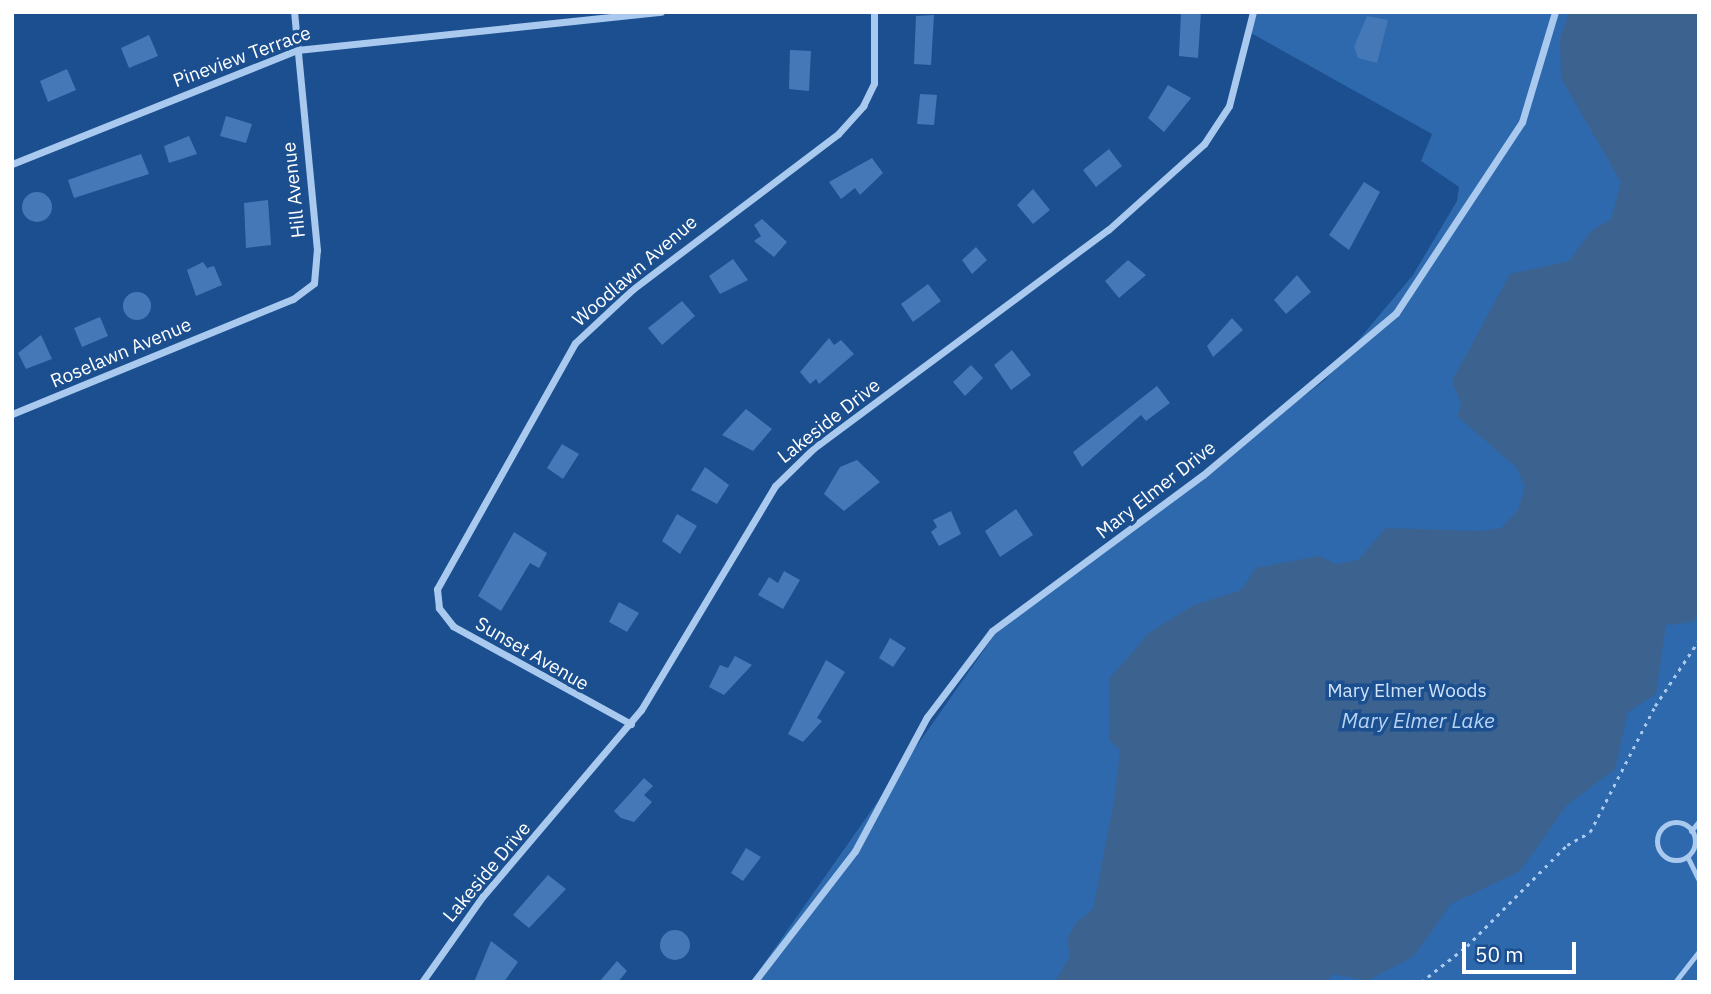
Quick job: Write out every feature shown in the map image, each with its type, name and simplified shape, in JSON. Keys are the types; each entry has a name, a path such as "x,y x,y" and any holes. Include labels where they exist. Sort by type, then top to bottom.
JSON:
{"street":[{"name":"Hill Avenue","path":"242,320 293,299 317,275 293,12"},
{"name":"Pineview Terrace","path":"12,164 297,50 662,12"},
{"name":"Woodlawn Avenue","path":"436,592 575,344 633,289 838,134 863,106 874,83 874,12"},
{"name":"Lakeside Drive","path":"422,982 483,896 631,724 758,510 792,469 1108,230 1216,130 1238,80 1253,12"},
{"name":"Mary Elmer Drive","path":"754,982 855,852 927,717 992,631 1203,475 1396,313 1522,122 1555,12"},
{"name":"Roselawn Avenue","path":"12,414 242,320"},
{"name":"Sunset Avenue","path":"436,592 453,626 631,724"}],"lane":[{"path":"1670,820 1691,831 1697,845 1688,858 1670,859 1655,845 1670,820"},
{"path":"1691,831 1699,821"},
{"path":"1688,858 1699,881"},
{"path":"1675,982 1699,951"}],"path":[{"path":"1421,982 1466,946 1567,845 1590,832 1655,706 1699,640"}],"green space":[{"name":"Mary Elmer Woods","path":"1253,12 1699,12 1699,982 751,982 998,630 1325,380 1413,275 1457,201 1459,187 1421,161 1432,134 1249,32"}],"water":[{"name":"Mary Elmer Lake","path":"1569,12 1699,12 1699,612 1693,622 1666,625 1656,694 1628,712 1615,769 1567,805 1520,871 1451,904 1414,956 1367,981 1334,974 1325,982 1055,982 1070,956 1067,940 1076,923 1093,909 1114,801 1120,750 1109,740 1109,679 1150,632 1194,605 1241,590 1256,568 1318,556 1337,564 1358,560 1386,528 1479,531 1501,528 1518,510 1525,487 1517,468 1457,416 1461,404 1452,381 1510,274 1569,261 1591,231 1611,219 1621,182 1561,78 1560,39"}],"building":[{"path":"1181,12 1201,12 1198,58 1179,56"},
{"path":"934,15 931,65 914,64 916,16"},
{"path":"1367,16 1388,20 1377,63 1358,58 1354,47"},
{"path":"149,35 158,56 129,68 121,48"},
{"path":"790,50 811,51 809,91 789,89"},
{"path":"67,69 76,90 48,102 40,81"},
{"path":"1168,85 1191,98 1164,132 1148,118"},
{"path":"920,94 937,95 934,125 917,124"},
{"path":"226,116 252,124 246,143 220,136"},
{"path":"189,136 197,154 169,163 164,146"},
{"path":"1109,149 1122,166 1096,187 1083,170"},
{"path":"141,154 149,174 74,198 68,180"},
{"path":"872,158 883,173 860,195 855,188 841,199 829,182"},
{"path":"1364,182 1380,192 1349,250 1329,235"},
{"path":"1033,189 1050,210 1033,224 1017,205"},
{"path":"37,192 48,196 52,207 48,218 37,222 26,218 22,207 26,196"},
{"path":"268,200 271,245 246,248 244,203"},
{"path":"762,219 787,242 774,257 754,241 761,236 754,225"},
{"path":"976,247 987,260 972,274 962,260"},
{"path":"733,259 748,280 720,294 709,276"},
{"path":"1128,260 1146,275 1119,298 1105,281"},
{"path":"203,262 207,268 214,266 222,285 196,296 187,270"},
{"path":"1297,275 1311,292 1286,314 1274,300"},
{"path":"928,284 941,301 913,322 901,304"},
{"path":"137,292 147,296 151,306 147,316 137,320 127,316 123,306 127,296"},
{"path":"682,301 695,316 662,345 648,328"},
{"path":"100,317 108,336 82,347 74,328"},
{"path":"1232,318 1243,330 1213,357 1207,346"},
{"path":"41,335 52,359 26,369 18,353"},
{"path":"829,338 834,345 841,340 854,354 819,384 816,379 810,384 800,372"},
{"path":"1012,350 1031,375 1011,390 994,365"},
{"path":"971,365 983,378 965,396 953,382"},
{"path":"1157,386 1170,403 1146,421 1141,415 1082,467 1073,452"},
{"path":"746,409 772,429 753,451 722,435"},
{"path":"562,444 579,454 563,479 547,468"},
{"path":"857,460 880,482 844,511 824,494 840,467"},
{"path":"705,467 729,485 717,504 691,490"},
{"path":"1016,509 1033,535 1000,557 985,531"},
{"path":"951,511 961,534 939,546 931,532 937,527 933,520"},
{"path":"677,514 697,526 680,554 662,541"},
{"path":"514,532 547,553 539,568 530,563 501,611 478,596"},
{"path":"784,571 800,580 783,609 758,595 769,577 778,583"},
{"path":"619,602 639,613 627,632 609,622"},
{"path":"890,638 906,648 893,667 879,658"},
{"path":"735,656 752,665 724,695 709,687 720,665 728,668"},
{"path":"826,660 845,672 817,718 822,721 803,742 788,734"},
{"path":"644,778 653,786 644,795 652,802 634,822 621,818 614,811"},
{"path":"746,848 761,857 743,881 731,873"},
{"path":"548,875 566,889 529,928 513,915"},
{"path":"675,930 681,931 689,939 689,951 681,959 675,960 669,959 661,951 660,945 661,939 669,931"},
{"path":"491,941 518,962 504,982 474,982"},
{"path":"617,961 627,971 618,982 599,982"}]}
